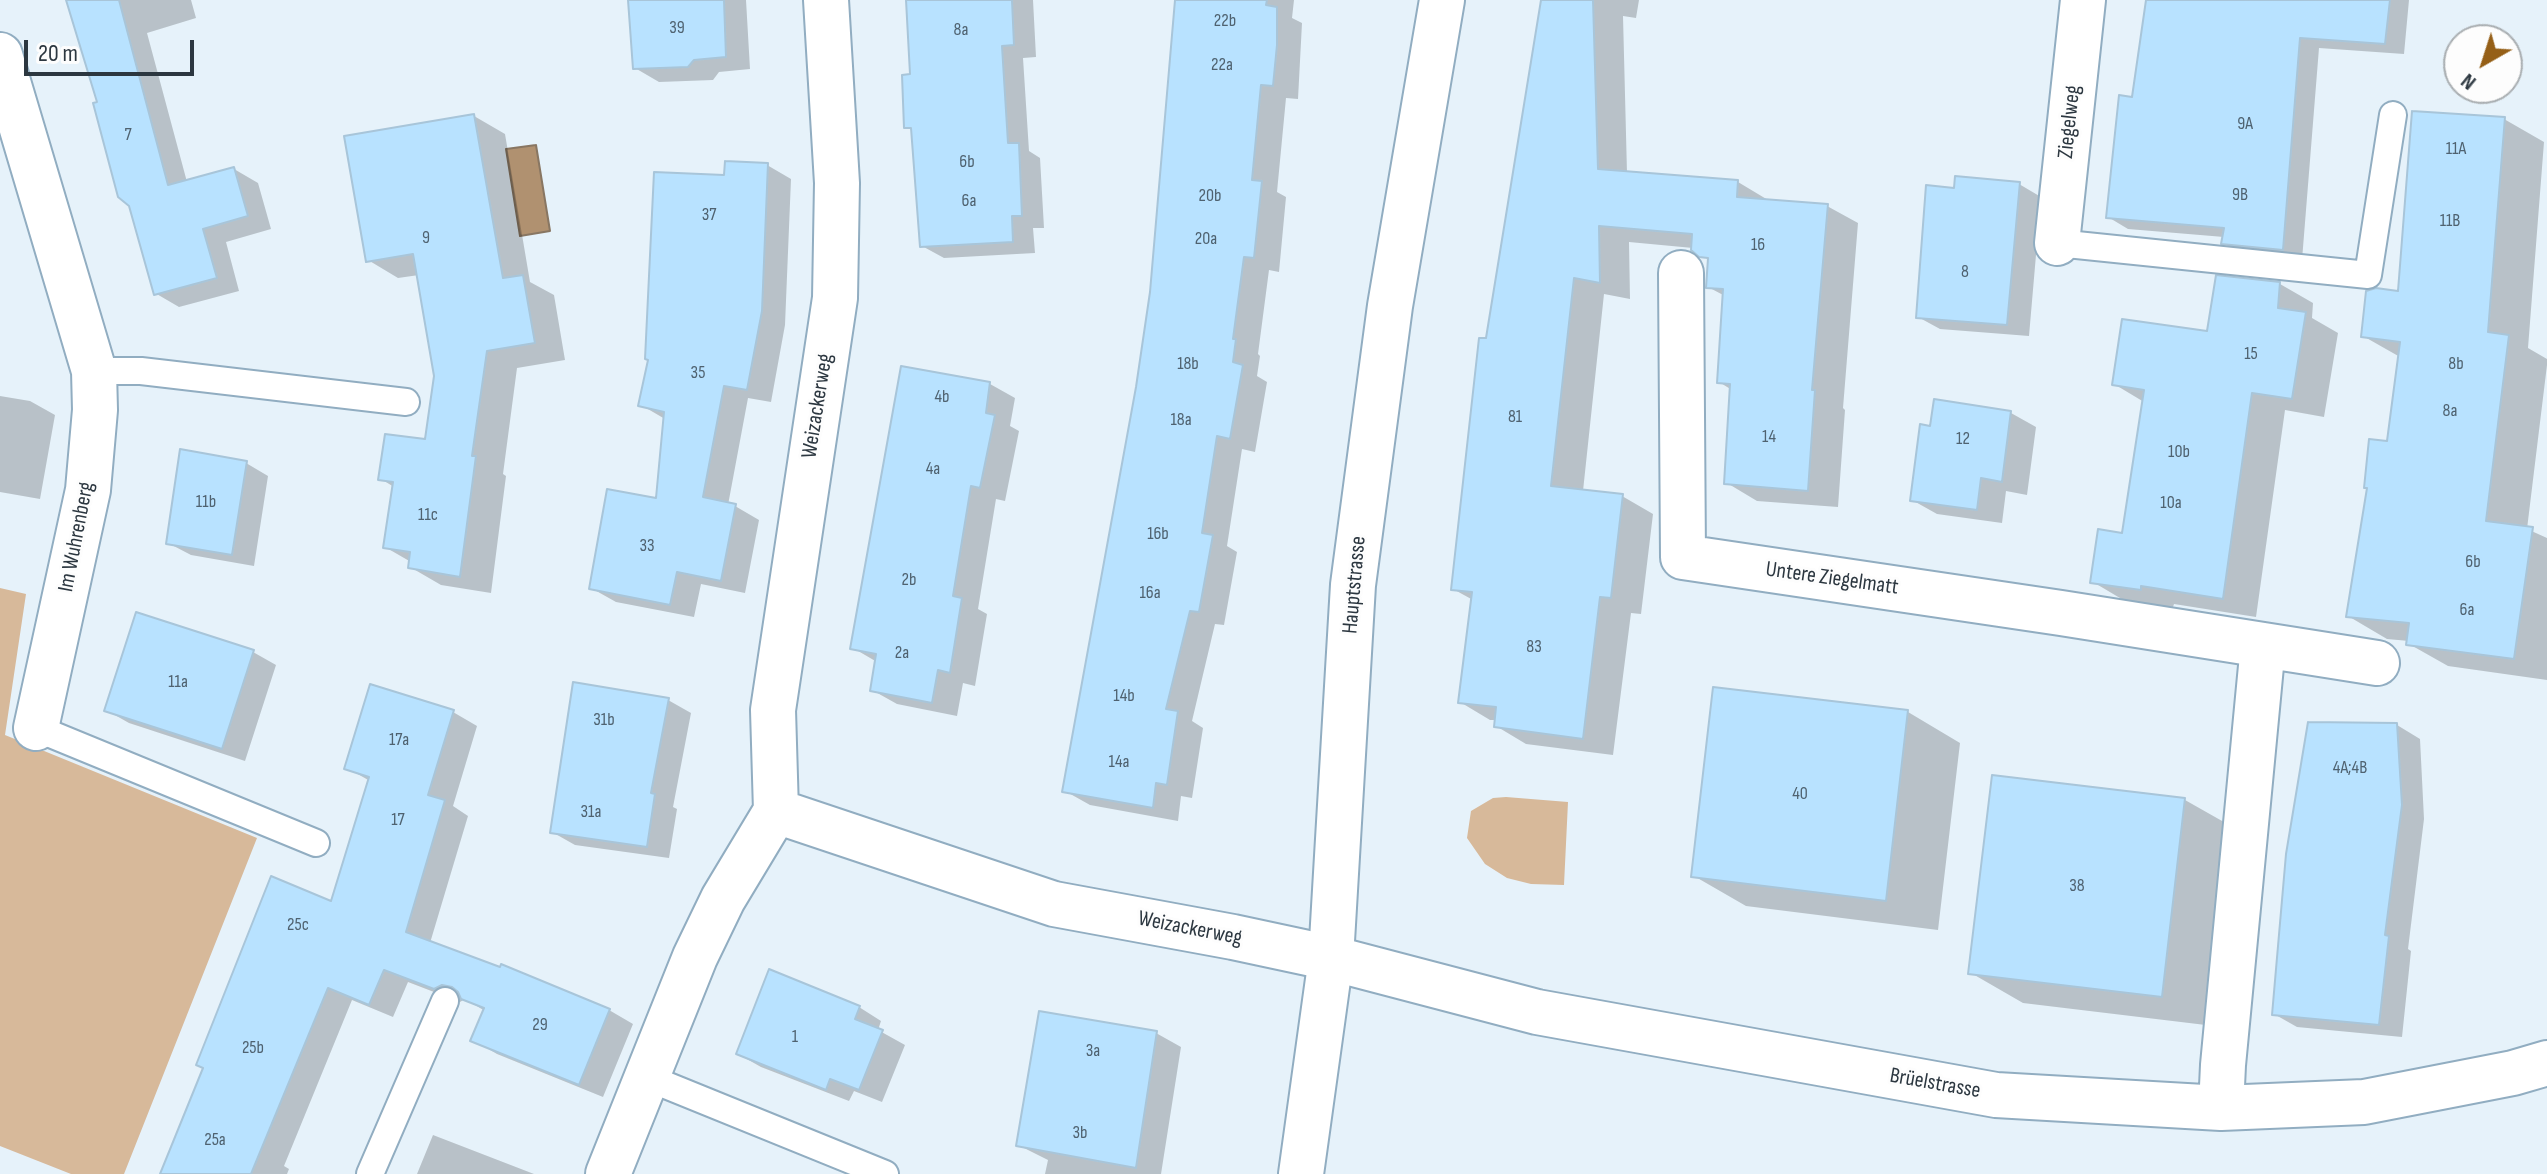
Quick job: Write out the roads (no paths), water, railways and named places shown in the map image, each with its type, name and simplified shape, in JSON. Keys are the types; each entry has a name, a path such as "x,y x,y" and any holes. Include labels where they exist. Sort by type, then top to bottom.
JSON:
{"street":[{"name":"Weizackerweg","path":"826,0 837,183 835,298 773,710 776,811 1054,904 1331,958"},
{"name":"Hauptstrasse","path":"1301,1174 1331,958 1353,585 1390,306 1442,0"},
{"name":"Ziegelweg","path":"2057,243 2083,0"},
{"name":"Im Wuhrenberg","path":"0,55 94,371 95,410 88,490 36,728"},
{"name":"Untere Ziegelmatt","path":"1681,273 1683,557 2007,604 2377,663"},
{"path":"2221,1108 2263,645"},
{"path":"608,1174 695,957 723,899 776,811"},
{"name":"Brüelstrasse","path":"1331,958 1537,1012 1996,1095 2221,1108 2364,1102 2513,1073 2547,1063"}],"lane":[{"path":"2057,243 2368,275 2393,115"},
{"path":"94,371 141,371 406,402"},
{"name":"Im Wuhrenberg","path":"36,728 316,843"},
{"path":"370,1174 445,1001"},
{"path":"646,1077 885,1174"}]}
